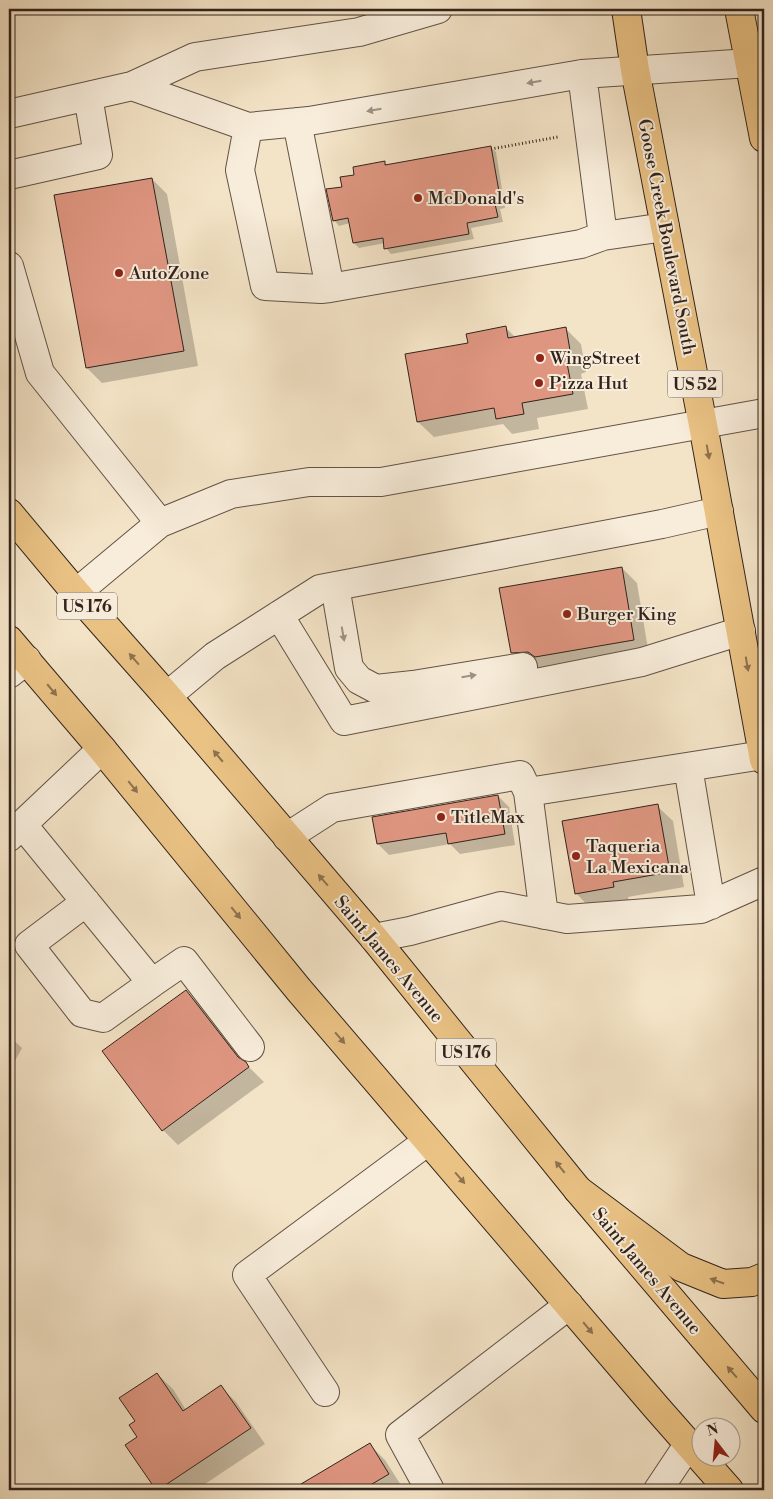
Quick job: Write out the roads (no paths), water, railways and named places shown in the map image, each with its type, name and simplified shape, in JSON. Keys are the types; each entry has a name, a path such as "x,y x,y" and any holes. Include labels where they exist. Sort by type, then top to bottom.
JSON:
{"main road":[{"name":"Goose Creek Boulevard South","path":"626,9 635,70 764,757"},
{"path":"739,9 764,138"},
{"name":"Saint James Avenue","path":"9,513 374,938 578,1190 764,1409"},
{"path":"9,640 18,667 102,749 293,983 729,1490"},
{"path":"578,1190 682,1267 723,1284 752,1282 764,1277"}],"street":[{"path":"9,114 132,86 195,57 359,32 438,9"},
{"path":"132,86 248,127 297,122 582,74 750,63"},
{"path":"582,74 603,236"},
{"path":"9,175 98,155 88,96"},
{"path":"297,122 330,288"},
{"path":"248,127 240,170 265,286 330,288 581,244 603,236 665,227"},
{"path":"9,266 40,373 160,523"},
{"path":"76,593 160,523 231,494 309,482 381,482 764,413"},
{"path":"166,696 215,656 320,589 653,526 719,511"},
{"path":"334,586 350,668 359,680 376,689 413,685 580,658 657,657"},
{"path":"279,615 344,722 657,657 741,631"},
{"path":"102,749 15,831 86,902 152,983"},
{"path":"528,792 764,757"},
{"path":"688,767 711,905"},
{"path":"287,837 332,808 520,775 528,792 544,914"},
{"path":"374,938 410,931 501,906 567,919 701,909 764,881"},
{"path":"86,902 29,945 82,1014 103,1018 184,961 250,1046"},
{"path":"325,1392 247,1275 428,1141"},
{"path":"430,1490 400,1435 569,1305"},
{"path":"658,1490 688,1444"}],"place":[{"name":"McDonald's","path":"418,198"},
{"name":"AutoZone","path":"119,273"},
{"name":"WingStreet","path":"540,358"},
{"name":"Pizza Hut","path":"539,383"},
{"name":"Burger King","path":"567,614"},
{"name":"TitleMax","path":"441,817"},
{"name":"Taqueria La Mexicana","path":"576,856"}]}
